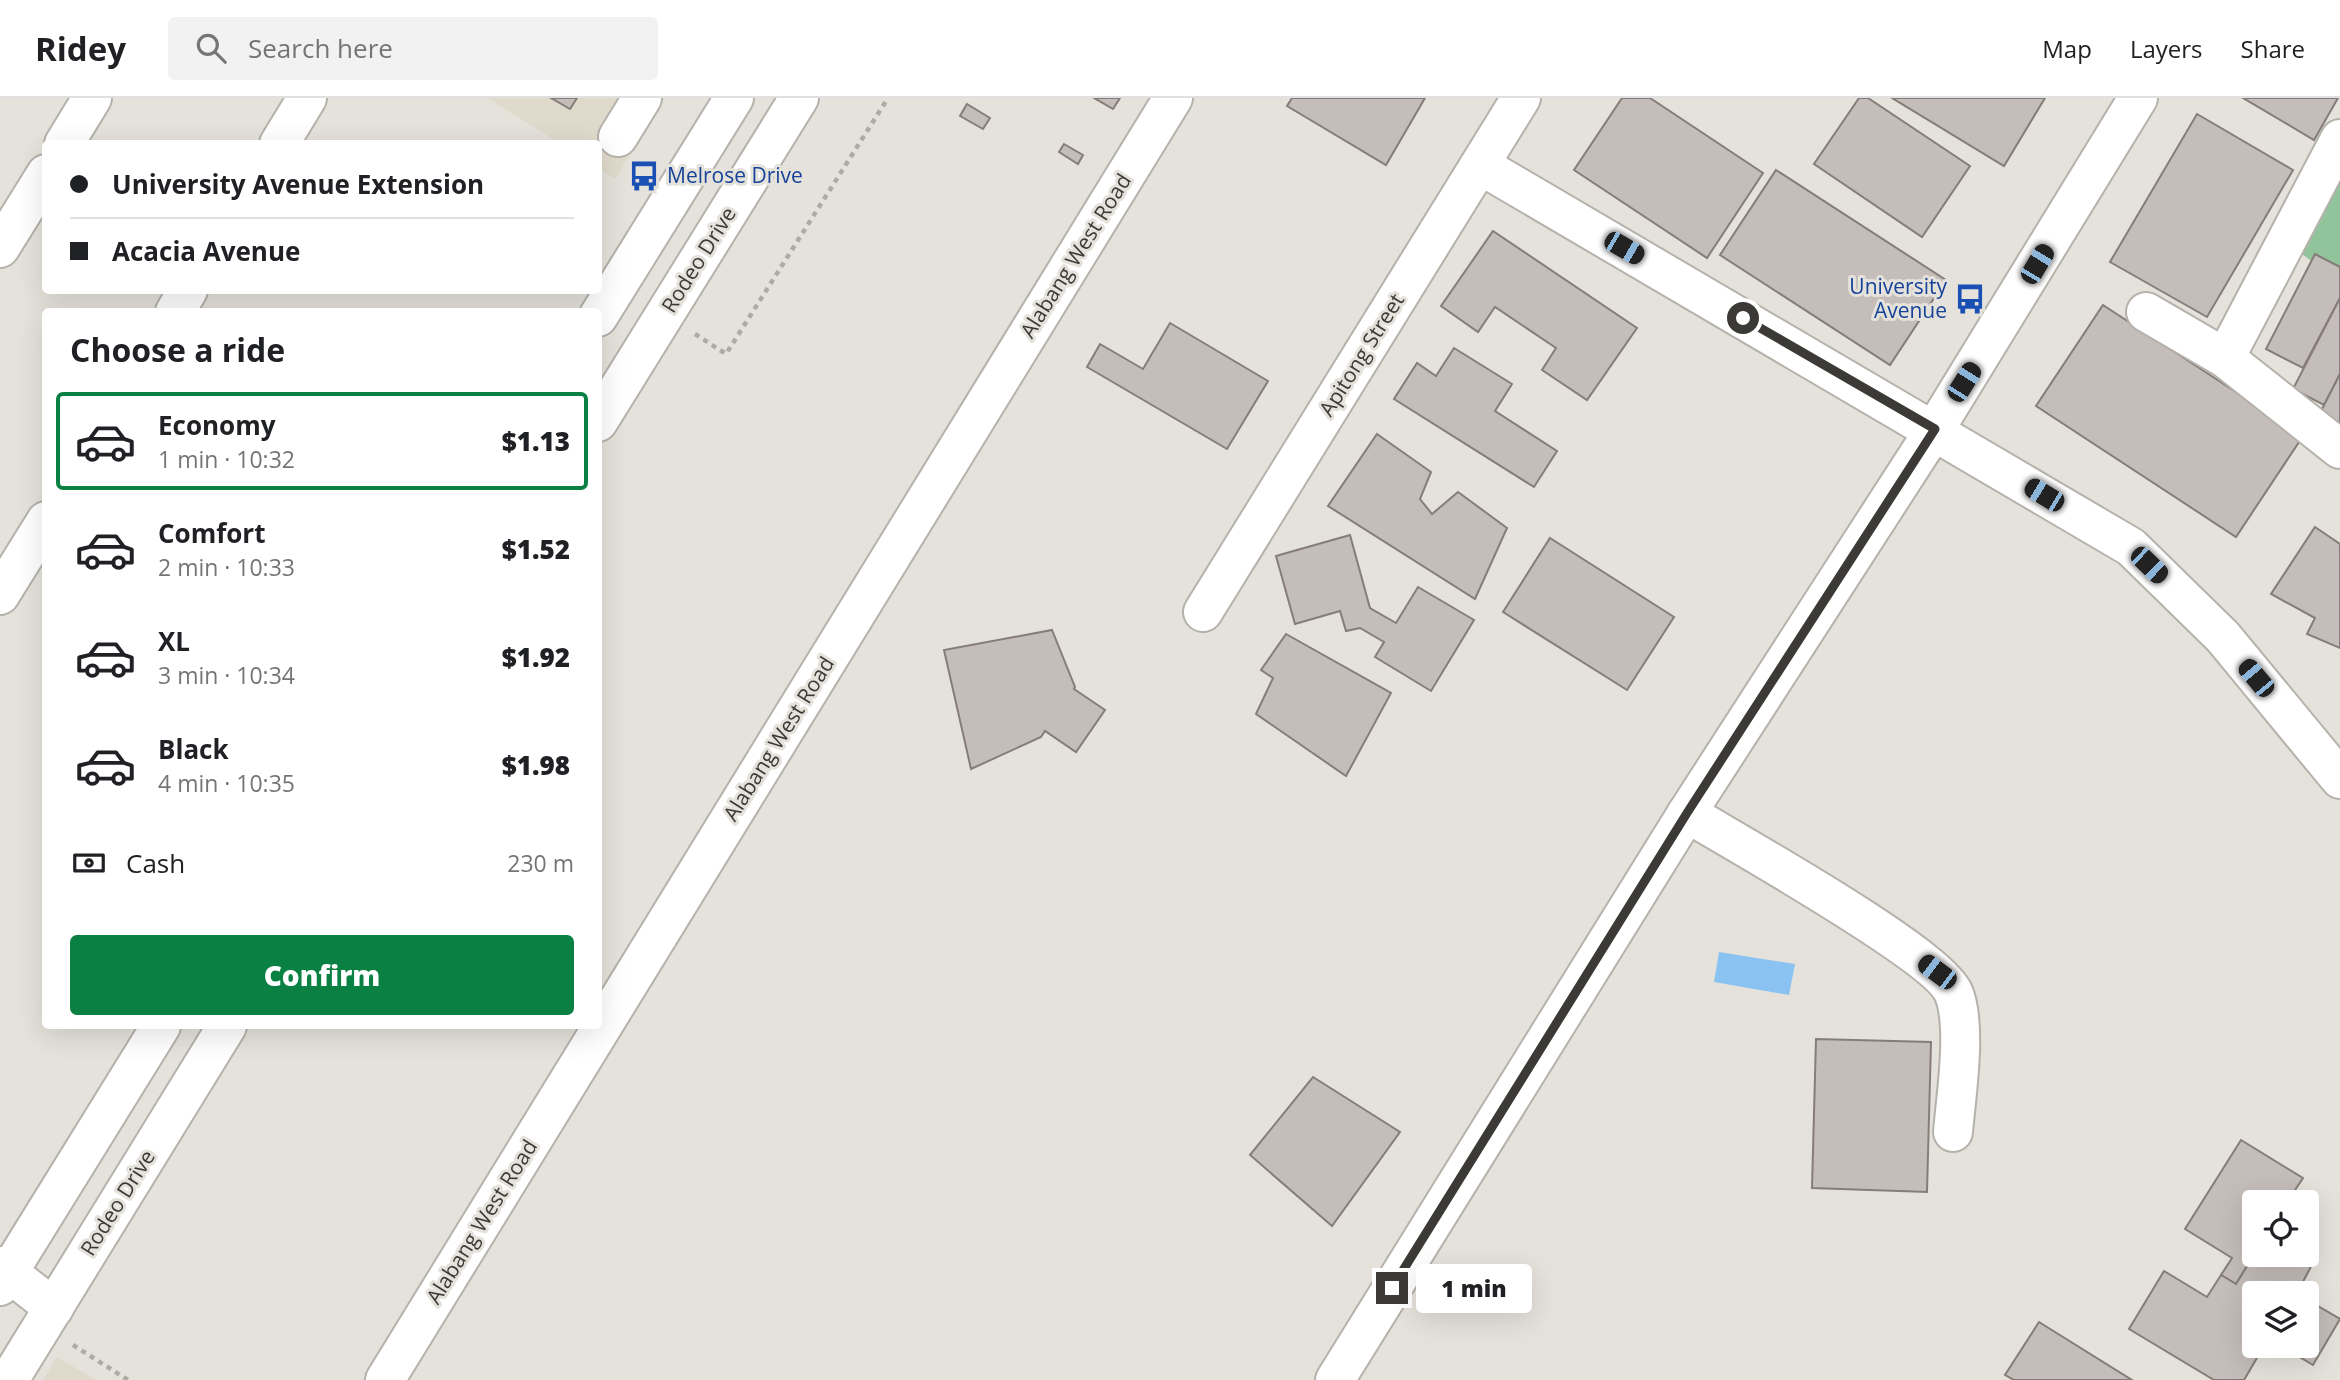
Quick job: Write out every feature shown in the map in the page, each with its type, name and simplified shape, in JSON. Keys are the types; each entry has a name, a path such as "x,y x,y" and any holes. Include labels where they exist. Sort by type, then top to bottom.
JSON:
{"street":[{"path":"66,140 92,98"},
{"path":"281,140 307,98"},
{"path":"618,136 642,98"},
{"path":"602,311 734,98"},
{"name":"Rodeo Drive","path":"602,416 799,98"},
{"name":"Alabang West Road","path":"602,1027 1173,98"},
{"name":"Apitong Street","path":"1203,612 1521,98"},
{"path":"1335,1380 1687,813 1935,429 2138,98"},
{"path":"2225,358 2340,139"},
{"path":"1480,165 1935,429 2131,547 2223,637 2340,779"},
{"path":"0,248 42,180"},
{"path":"2146,312 2225,358 2340,449"},
{"path":"0,594 42,527"},
{"path":"1687,813 1896,941 1937,972 1954,994 1960,1038 1953,1132"},
{"path":"48,1317 3,1275 159,1029"},
{"name":"Rodeo Drive","path":"9,1380 225,1029"},
{"name":"Alabang West Road","path":"385,1380 601,1029"}],"path":[{"path":"664,315 726,354 888,98"},
{"path":"48,1317 128,1380"}],"shaded area":[{"path":"488,98 665,98 615,179 602,170 602,140 554,140"},
{"path":"57,1357 96,1380 43,1380"}],"green space":[{"path":"2340,181 2340,282 2298,251"}],"water":[{"path":"1719,952 1795,964 1789,995 1714,982"}],"building":[{"path":"551,98 577,98 570,109"},
{"path":"1094,98 1120,98 1113,109"},
{"path":"1292,98 1425,98 1386,165 1287,106"},
{"path":"1622,98 1650,98 1763,173 1707,258 1574,170"},
{"path":"1859,98 1868,98 1970,166 1922,237 1814,164"},
{"path":"1892,98 2045,98 2004,166"},
{"path":"2243,98 2338,98 2314,140"},
{"path":"967,104 990,118 983,129 960,116"},
{"path":"2197,114 2293,170 2207,317 2110,262"},
{"path":"1064,144 1083,155 1078,164 1059,152"},
{"path":"1776,170 1946,280 1890,365 1720,255"},
{"path":"1493,231 1637,328 1587,400 1542,370 1556,348 1495,307 1478,332 1441,306"},
{"path":"2315,254 2340,267 2340,298 2303,368 2266,349"},
{"path":"2340,298 2340,374 2324,405 2293,389"},
{"path":"2103,305 2303,436 2236,537 2036,406"},
{"path":"1170,323 1268,381 1227,449 1087,367 1100,344 1143,369"},
{"path":"1454,348 1512,384 1495,411 1557,451 1534,487 1394,399 1417,363 1436,376"},
{"path":"2340,374 2340,423 2320,413"},
{"path":"1377,434 1431,472 1420,499 1432,514 1458,492 1507,528 1475,599 1328,506"},
{"path":"2315,527 2340,544 2340,648 2307,634 2315,618 2271,594"},
{"path":"1350,535 1370,608 1396,623 1418,587 1474,620 1431,691 1375,657 1384,642 1360,628 1346,631 1340,611 1295,624 1276,556"},
{"path":"1550,538 1674,617 1627,690 1503,612"},
{"path":"1052,630 1074,689 1105,710 1076,752 1045,731 1041,737 971,769 944,650"},
{"path":"1286,634 1391,693 1346,776 1256,714 1273,678 1261,670"},
{"path":"1816,1039 1931,1042 1927,1192 1812,1188"},
{"path":"1313,1077 1400,1132 1332,1226 1250,1155"},
{"path":"2241,1140 2303,1178 2295,1190 2242,1190 2242,1267 2247,1267 2236,1284 2221,1275 2232,1258 2185,1229"},
{"path":"2247,1267 2311,1267 2303,1281 2242,1281 2242,1358 2257,1358 2244,1380 2214,1380 2129,1329 2164,1271 2207,1297 2221,1275 2236,1284"},
{"path":"2319,1307 2340,1319 2319,1355"},
{"path":"2039,1322 2132,1380 2014,1380 2005,1375"},
{"path":"2301,1358 2317,1358 2313,1365"}],"place":[{"name":"Melrose Drive","path":"644,176"},
{"name":"University Avenue","path":"1970,299"}],"route":[{"path":"1392,1288 1687,813 1935,429 1743,318"}]}
